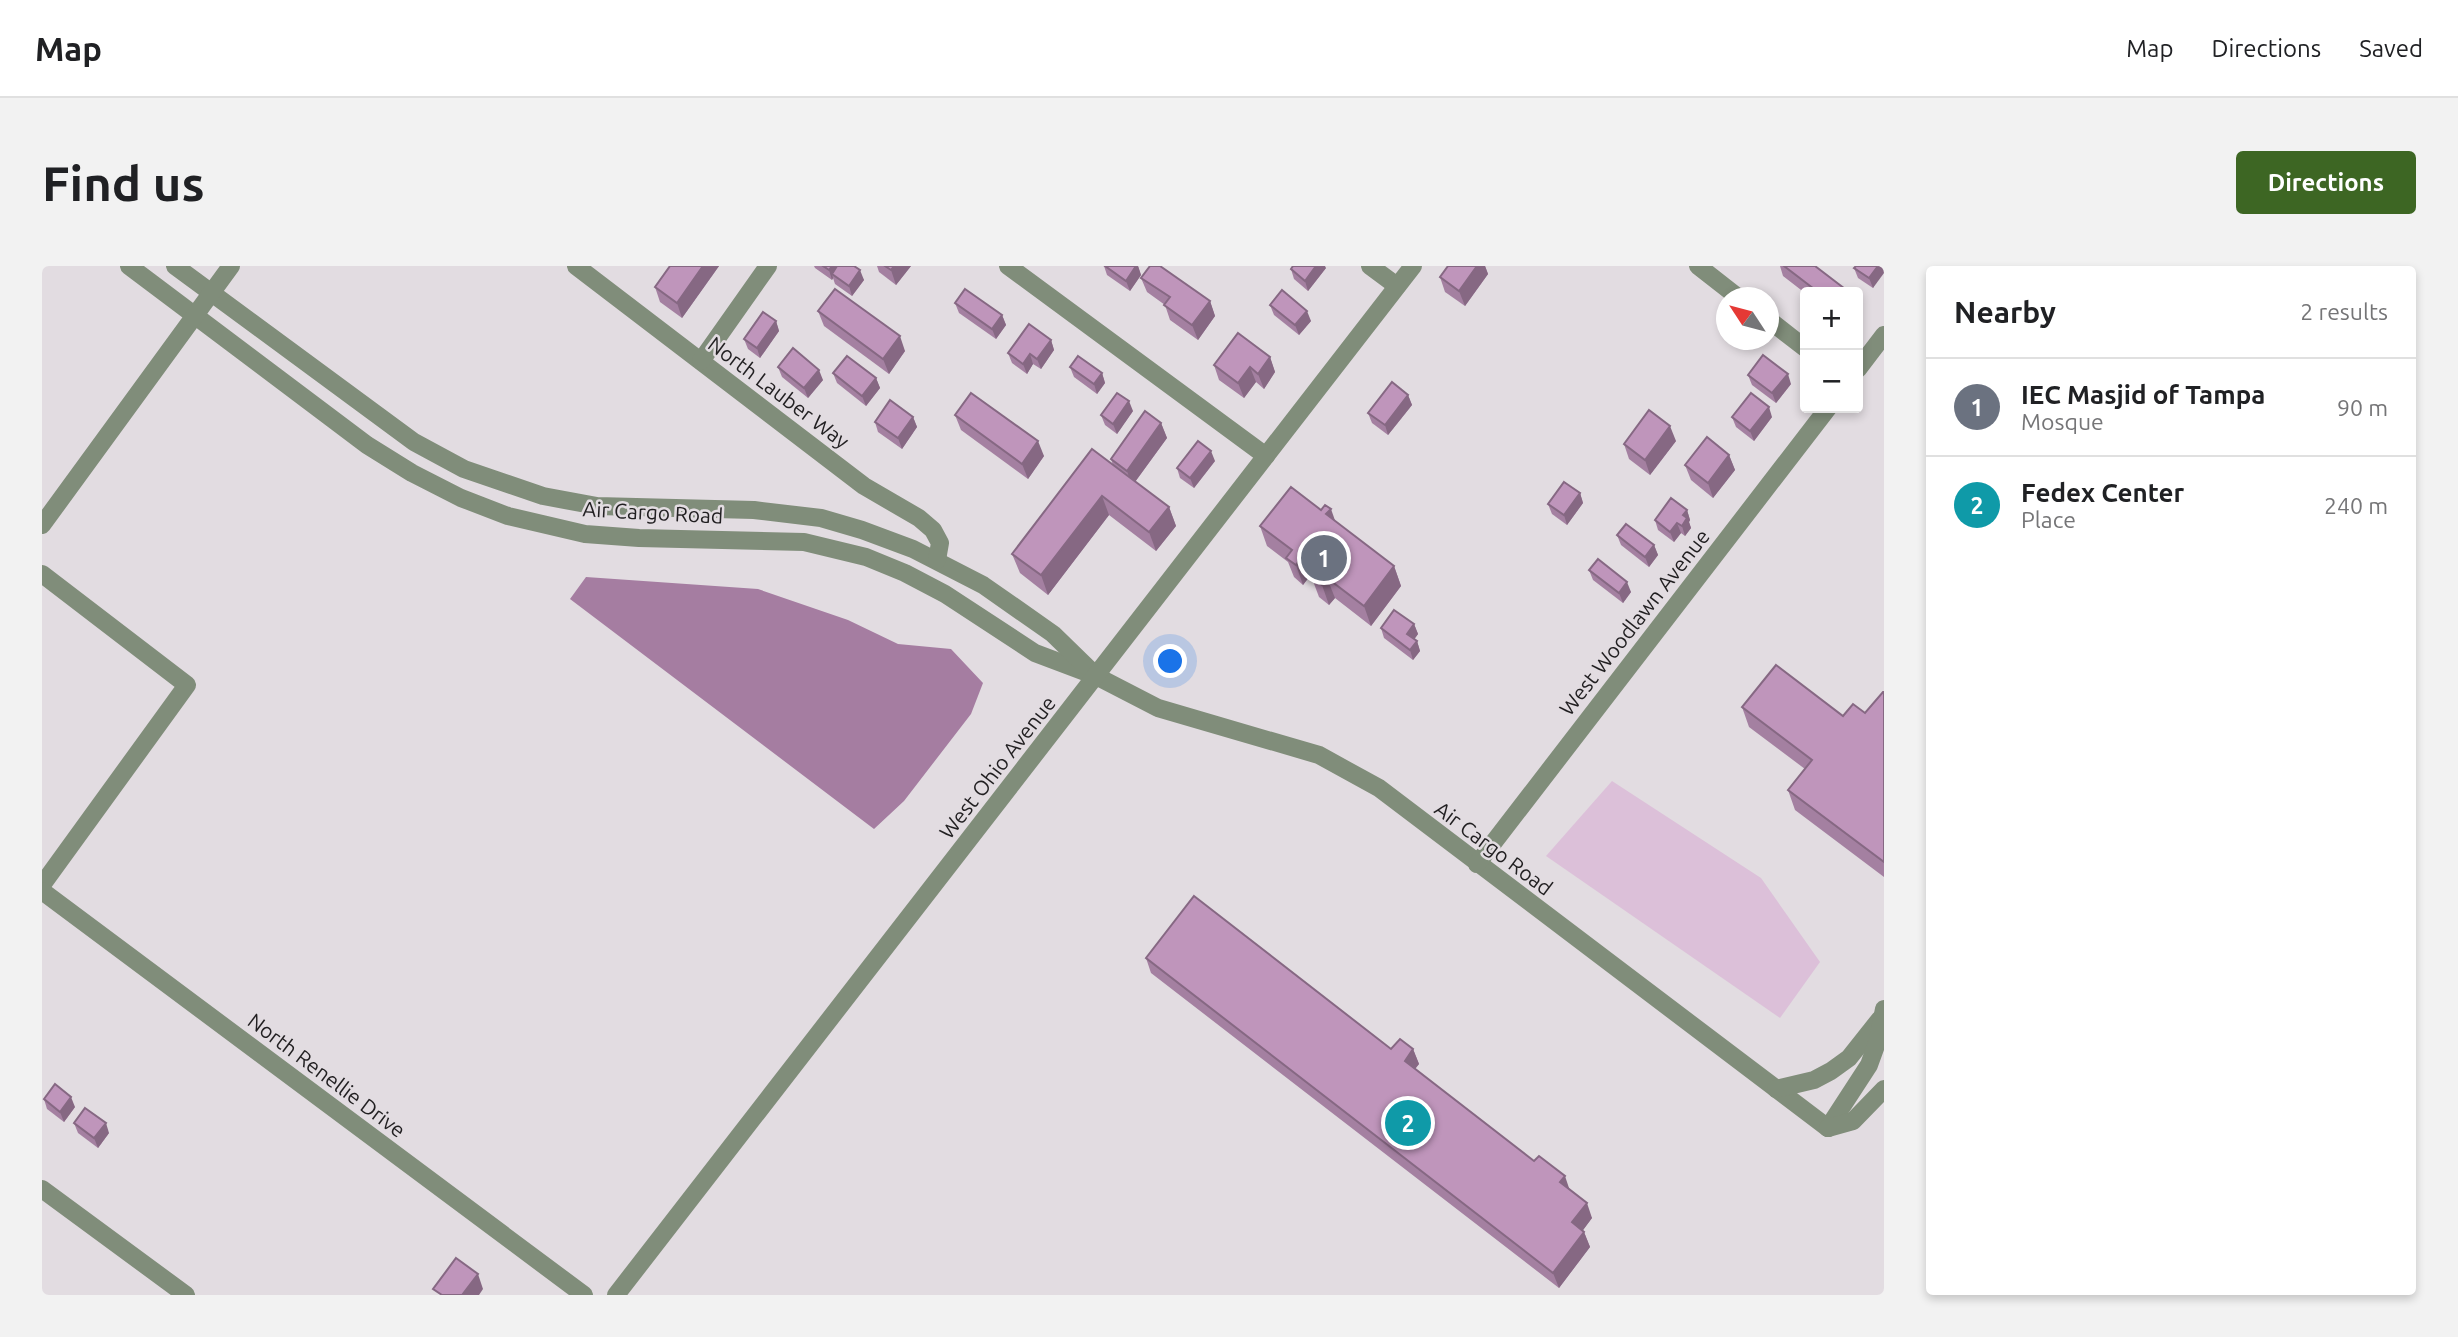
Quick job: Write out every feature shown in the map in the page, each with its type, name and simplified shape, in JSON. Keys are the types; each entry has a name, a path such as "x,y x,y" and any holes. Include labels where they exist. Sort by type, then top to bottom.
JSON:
{"street":[{"name":"Air Cargo Road","path":"129,266 367,444 412,473 461,498 508,516 586,534 804,542 833,548 905,573 945,594 1035,653 1096,676 1158,708 1319,755 1379,788 1828,1128"},
{"name":"Air Cargo Road","path":"175,266 414,442 441,458 491,480 543,496 597,506 754,510 821,518 862,530 937,560 983,585 1053,634 1096,676"},
{"path":"42,525 231,266"},
{"name":"North Lauber Way","path":"576,266 864,486 919,518 933,530 940,543 937,560"},
{"path":"701,361 768,266"},
{"path":"1008,266 1266,456"},
{"path":"1370,266 1397,286"},
{"name":"West Ohio Avenue","path":"616,1295 1413,266"},
{"path":"1699,266 1726,287"},
{"path":"1779,328 1800,344"},
{"path":"1863,362 1884,334"},
{"name":"West Woodlawn Avenue","path":"1477,864 1824,413"},
{"path":"42,574 187,685 42,885"},
{"name":"North Renellie Drive","path":"42,891 584,1295"},
{"path":"1776,1089 1814,1080 1831,1071 1849,1058 1882,1014"},
{"path":"1828,1128 1869,1065 1878,1040 1882,1014"},
{"path":"1828,1128 1853,1121 1884,1089"},
{"path":"42,1189 186,1295"}],"shaded area":[{"path":"586,577 758,589 848,620 898,644 951,649 983,683 971,714 904,801 874,829 570,599"},
{"path":"1612,781 1761,878 1820,962 1780,1018 1546,856"}],"building":[{"path":"670,266 703,266 677,303 655,287"},
{"path":"837,266 854,266 860,270 849,286 832,274"},
{"path":"1105,266 1136,266 1126,281"},
{"path":"1150,266 1160,266 1210,301 1192,325 1164,305 1170,297 1141,278"},
{"path":"1293,266 1316,266 1305,281 1291,269"},
{"path":"1448,266 1477,266 1459,291 1440,277"},
{"path":"1784,266 1815,266 1842,287 1811,287"},
{"path":"1878,266 1869,278 1854,268"},
{"path":"835,289 900,336 883,359 818,311"},
{"path":"965,289 1002,315 992,329 955,303"},
{"path":"1282,290 1307,311 1295,325 1270,305"},
{"path":"763,312 776,321 757,348 744,339"},
{"path":"1029,324 1051,340 1037,359 1030,354 1023,364 1008,353"},
{"path":"1238,333 1270,357 1258,374 1250,367 1238,383 1214,365"},
{"path":"793,348 819,370 804,388 778,367"},
{"path":"1763,355 1788,374 1772,393 1748,375"},
{"path":"847,356 876,378 862,396 833,373"},
{"path":"1078,356 1102,373 1094,384 1070,367"},
{"path":"1392,382 1408,395 1385,425 1368,413"},
{"path":"971,393 1038,441 1022,464 955,415"},
{"path":"1117,393 1129,401 1113,424 1101,415"},
{"path":"1751,393 1769,407 1750,431 1732,417"},
{"path":"890,400 913,417 898,438 875,422"},
{"path":"1649,410 1670,426 1645,460 1624,444"},
{"path":"1145,411 1161,423 1127,471 1111,459"},
{"path":"1707,437 1729,455 1708,483 1685,465"},
{"path":"1198,441 1211,451 1190,478 1177,468"},
{"path":"1092,449 1169,507 1149,532 1102,496 1041,575 1012,554"},
{"path":"1564,482 1580,493 1564,515 1548,504"},
{"path":"1291,487 1321,510 1325,505 1331,509 1326,514 1394,566 1364,606 1327,578 1322,585 1312,577 1317,570 1301,558 1296,565 1286,558 1292,550 1260,526"},
{"path":"1671,498 1687,510 1683,515 1687,518 1682,526 1677,523 1670,532 1655,520"},
{"path":"1626,524 1654,545 1645,557 1617,535"},
{"path":"1598,559 1627,582 1619,593 1589,570"},
{"path":"1394,610 1414,624 1407,634 1417,641 1410,650 1381,628"},
{"path":"1776,665 1843,716 1853,704 1865,713 1884,692 1884,862 1788,790 1812,760 1742,707"},
{"path":"1194,896 1391,1049 1400,1039 1413,1049 1405,1061 1534,1161 1539,1156 1565,1176 1560,1182 1587,1203 1572,1222 1584,1232 1553,1273 1146,958"},
{"path":"55,1084 71,1097 60,1112 44,1099"},
{"path":"85,1108 106,1123 94,1138 74,1123"},
{"path":"456,1258 478,1274 462,1295 442,1295 433,1289"}],"place":[{"name":"IEC Masjid of Tampa","path":"1324,558"},
{"name":"Fedex Center","path":"1408,1123"}]}
